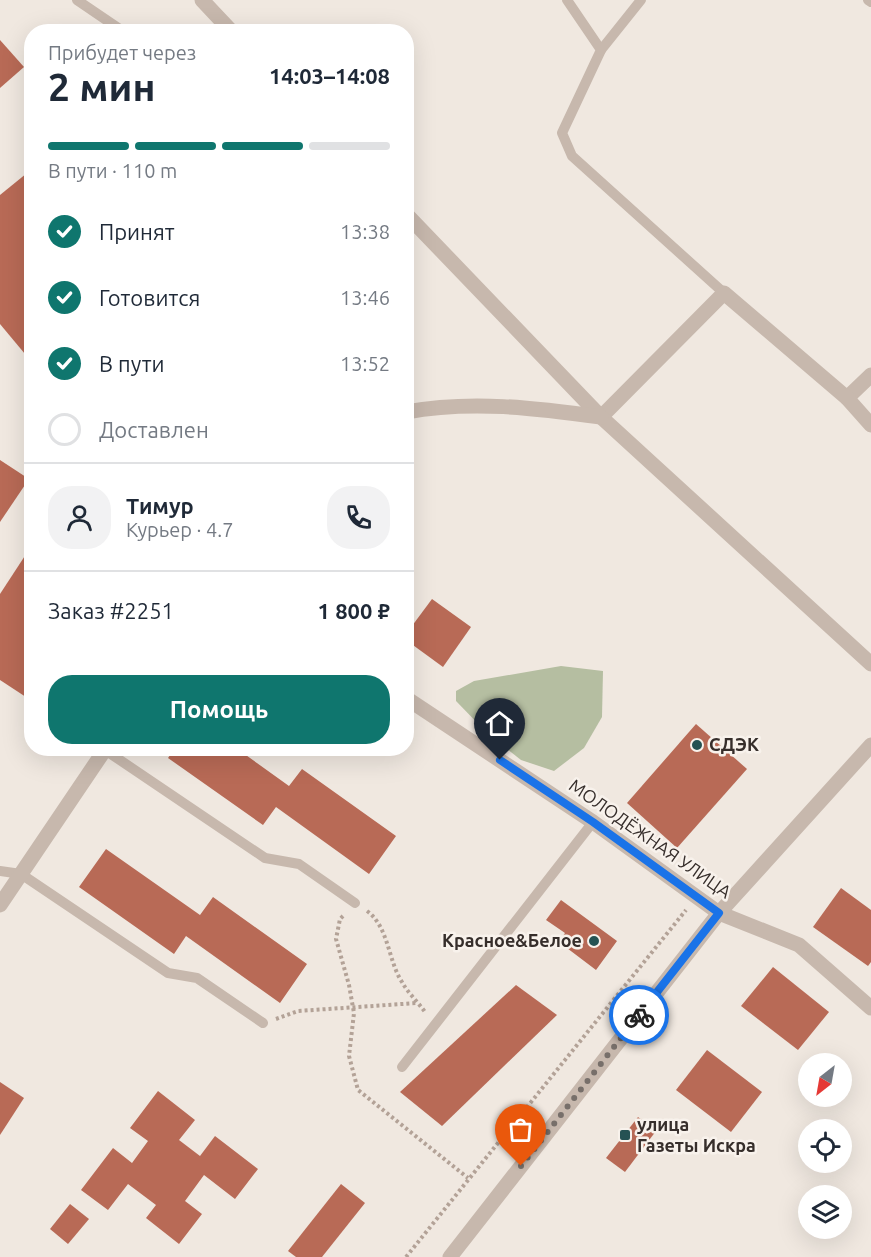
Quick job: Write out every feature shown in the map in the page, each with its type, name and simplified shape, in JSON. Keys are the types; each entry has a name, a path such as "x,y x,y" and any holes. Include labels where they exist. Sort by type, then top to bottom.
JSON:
{"street":[{"path":"202,0 224,24"},
{"path":"414,222 601,417 871,664"},
{"path":"601,417 723,293 847,398 871,425"},
{"path":"847,398 871,375"},
{"path":"414,411 452,406 506,406 601,417"},
{"name":"МОЛОДЁЖНАЯ УЛИЦА","path":"414,703 593,822 719,913 799,945 871,1008"},
{"path":"450,1257 719,913 871,745"},
{"path":"0,905 101,756"}],"lane":[{"path":"77,0 112,24"},
{"path":"567,0 601,50"},
{"path":"641,0 601,50 562,133 572,156 723,293"},
{"path":"116,756 265,858 299,864 355,903"},
{"path":"402,1067 593,822"},
{"path":"0,871 21,874 168,973 197,978 263,1023"}],"path":[{"path":"406,1257 696,897"},
{"path":"435,1024 401,982 383,934 373,915 355,903 340,919 336,939 350,985 354,1013 349,1056 358,1090 468,1178"},
{"path":"263,1023 298,1011 418,1003"}],"green space":[{"path":"561,666 603,671 602,717 584,748 554,771 521,760 489,735 456,701 456,691 474,681"}],"building":[{"path":"0,40 24,67 0,88"},
{"path":"24,176 24,353 0,324 0,195"},
{"path":"0,460 24,476 24,486 0,522"},
{"path":"24,557 24,696 0,680 0,594"},
{"path":"432,599 471,627 443,667 414,646 414,623"},
{"path":"696,724 747,769 677,848 627,803"},
{"path":"169,756 247,756 289,786 302,769 396,836 369,874 276,807 263,825 168,758"},
{"path":"106,849 200,915 213,897 307,964 280,1003 186,936 174,954 79,887"},
{"path":"841,888 871,910 871,962 868,966 813,927"},
{"path":"561,900 617,941 596,970 559,942 565,933 546,920"},
{"path":"773,967 829,1012 798,1050 741,1006"},
{"path":"516,985 557,1015 442,1126 400,1092"},
{"path":"707,1050 762,1092 731,1132 676,1090"},
{"path":"0,1082 24,1098 0,1135"},
{"path":"158,1091 195,1120 179,1140 200,1156 215,1136 258,1169 235,1199 204,1175 185,1201 202,1214 179,1244 146,1218 156,1205 128,1184 108,1210 81,1190 113,1148 132,1163 148,1141 130,1128"},
{"path":"638,1117 656,1131 625,1172 606,1158"},
{"path":"341,1184 365,1203 322,1257 296,1257 288,1251"},
{"path":"70,1204 89,1219 68,1244 50,1229"}],"way so far":[{"path":"521,1166 639,1015"}],"place":[{"name":"СДЭК","path":"697,745"},
{"name":"Красное&Белое","path":"594,941"},
{"name":"улица Газеты Искра","path":"625,1135"}],"route":[{"path":"500,760 593,822 719,913 639,1015"}]}
